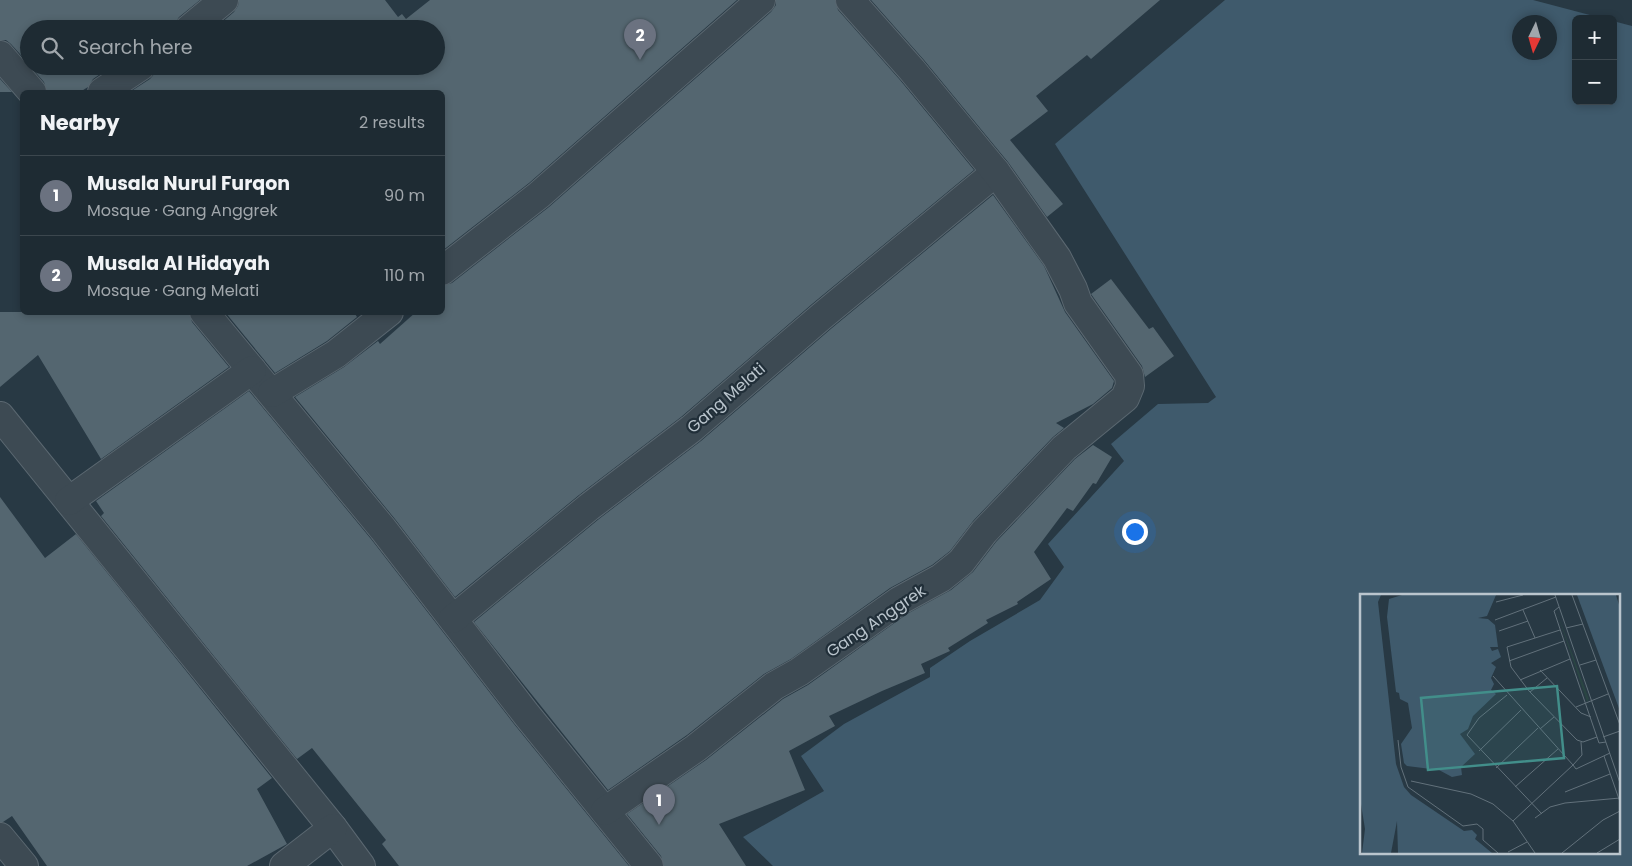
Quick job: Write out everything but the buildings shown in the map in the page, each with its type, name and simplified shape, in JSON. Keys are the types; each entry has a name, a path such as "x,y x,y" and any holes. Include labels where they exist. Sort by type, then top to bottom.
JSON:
{"street":[{"path":"200,20 224,0"},
{"path":"445,269 539,195 761,0"},
{"path":"850,0 912,70 996,172"},
{"path":"0,55 30,90"},
{"path":"105,90 128,75"},
{"name":"Gang Anggrek","path":"606,812 696,748 774,686 835,648 853,632 899,601 941,578 961,562 984,532 1064,448 1125,398 1130,386 1128,375 1078,303 1057,258 996,172"},
{"name":"Gang Melati","path":"453,619 589,507 691,429 822,316 996,172"},
{"path":"206,315 383,529 526,714 649,866"},
{"path":"272,393 336,354 385,315"},
{"path":"69,500 252,370"},
{"path":"0,416 333,828 361,866"},
{"path":"284,866 333,828"},
{"path":"0,838 24,866"}],"water":[{"path":"1225,0 1533,0 1590,15 1572,15 1572,105 1617,105 1617,22 1632,26 1632,866 773,866 743,837 824,791 801,756 844,724 930,677 930,668 970,641 1040,600 1064,567 1048,544 1124,461 1111,444 1158,404 1208,403 1216,397 1055,144"}],"place":[{"name":"Musala Al Hidayah","path":"640,60"},
{"name":"Musala Nurul Furqon","path":"659,825"}]}
